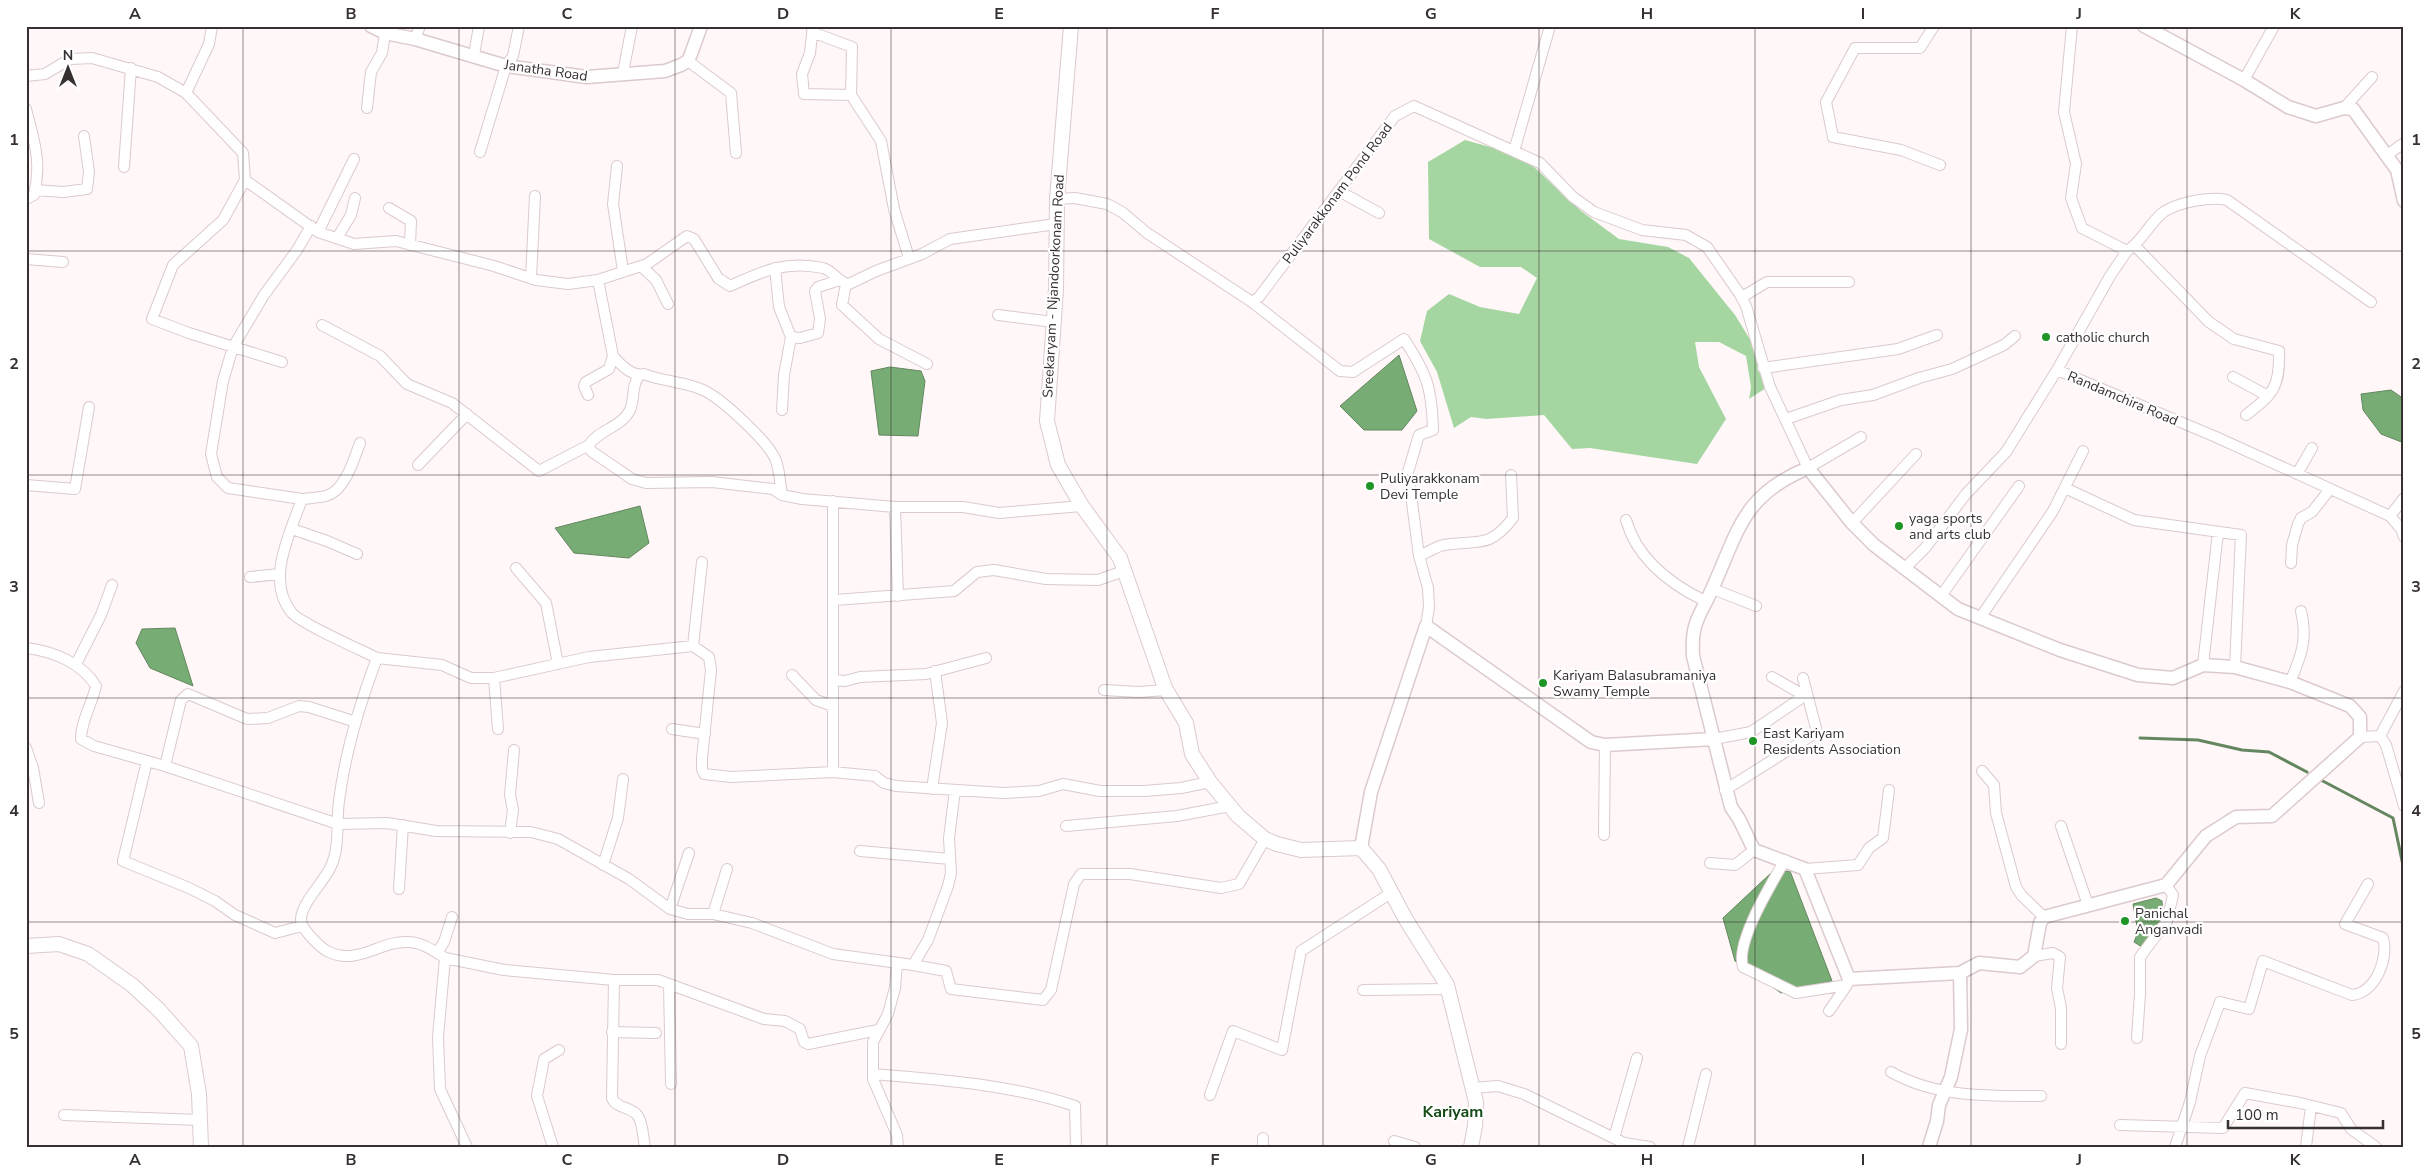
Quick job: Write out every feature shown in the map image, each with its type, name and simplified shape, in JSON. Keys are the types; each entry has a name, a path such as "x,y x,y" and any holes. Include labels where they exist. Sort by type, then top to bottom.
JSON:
{"main road":[{"name":"Sreekaryam - Njandoorkonam Road","path":"1071,26 1057,199 1056,289 1047,421 1058,465 1082,506 1120,558 1166,690 1186,723 1192,754 1210,782 1230,806 1265,839 1301,850 1361,848"},
{"path":"1361,848 1379,869 1391,893 1448,989 1476,1102 1475,1126 1471,1147"},
{"path":"26,946 60,944 88,954 132,985 158,1009 191,1046 199,1094 201,1147"}],"street":[{"path":"186,93 209,44 212,26"},
{"name":"Janatha Road","path":"371,26 385,32 417,32 506,66 587,77 664,71 688,61"},
{"path":"474,55 479,26"},
{"path":"480,152 506,66 513,56 519,26"},
{"path":"623,73 632,26"},
{"path":"701,26 688,61 731,93 736,154"},
{"path":"1550,26 1514,151 1540,163 1573,197 1594,212 1642,230 1686,235 1708,247 1742,297 1763,368 1808,468 1852,523 1874,545 1958,609 2060,650 2138,675 2173,678 2203,665 2235,667 2290,682 2354,710 2360,717 2360,737"},
{"path":"1934,26 1920,48 1855,48 1826,102 1833,137 1901,150 1940,165"},
{"path":"2072,26 2064,112 2076,164 2072,203 2082,228 2131,248 2209,322 2234,339 2278,351 2279,370 2276,387 2246,415"},
{"path":"2144,26 2244,80 2288,108 2305,114 2324,115 2344,108 2372,77"},
{"path":"2244,80 2274,26"},
{"path":"851,95 804,94 802,74 810,52 812,29 852,47 851,95 881,141 894,209 909,258"},
{"path":"367,108 371,72 382,53 385,32"},
{"path":"26,76 45,74 70,59 92,58 158,77 186,93 243,153 245,180 223,220 173,265 152,318 189,333 282,362"},
{"path":"124,167 131,68"},
{"name":"Puliyarakkonam Pond Road","path":"1252,302 1259,297 1395,116 1414,106 1514,151"},
{"path":"26,108 38,157 39,175 34,195 26,199"},
{"path":"2344,108 2353,110 2363,120 2397,170 2404,201"},
{"path":"35,190 63,192 87,189 89,172 84,136"},
{"path":"2387,155 2404,144"},
{"path":"354,159 314,229 264,295 234,347 223,382 211,454 218,477 228,488 302,499 328,496 339,486 349,470 360,443"},
{"path":"617,166 613,204 623,272"},
{"path":"245,180 314,229 354,244 396,241 494,266 530,278 568,284 598,280 640,266 687,236 694,239 718,278 730,286 764,270 775,268 822,268 830,271 843,282"},
{"path":"1338,191 1379,213"},
{"path":"530,278 536,196"},
{"path":"337,238 351,214 354,198"},
{"path":"1057,199 1075,198 1106,204 1122,212 1146,233 1252,302 1340,371 1352,372 1404,339 1422,366 1432,398 1433,430 1419,435 1408,472 1419,556 1428,588 1430,607 1426,626 1371,792 1361,848"},
{"path":"2057,370 2110,276 2131,248 2165,211 2196,200 2218,198 2227,200 2371,302"},
{"path":"389,208 411,221 410,245"},
{"path":"791,337 800,338 816,334 820,330 815,291 818,287 843,282 922,254 950,239 1056,224"},
{"path":"26,259 63,262"},
{"path":"640,266 656,280 668,304"},
{"path":"775,268 779,307 791,337 784,375 782,410"},
{"path":"588,396 584,386 586,382 609,369 613,356 598,280"},
{"path":"843,282 842,305 878,339 927,364"},
{"path":"1742,297 1767,282 1849,282"},
{"path":"998,315 1053,322"},
{"path":"322,325 380,356 407,384 452,403 539,471 589,445 592,440 615,426 629,412 635,381 639,376 644,374 685,383 705,391 764,440 776,461 782,495"},
{"path":"1763,368 1898,349 1937,335"},
{"path":"1786,419 1841,400 1873,396 1919,378 1952,369 2004,345 2015,336"},
{"path":"613,356 624,368 639,376"},
{"name":"Randamchira Road","path":"1905,568 1926,547 1966,494 2006,452 2057,370 2390,516"},
{"path":"2232,377 2268,396"},
{"path":"26,485 75,489 89,407"},
{"path":"418,465 466,414"},
{"path":"1861,437 1767,491 1745,514 1733,538 1713,589 1705,601 1694,627 1693,656 1725,790 1731,807 1740,819 1754,850 1805,869 1858,865 1869,848 1883,838 1889,790"},
{"path":"589,445 591,451 624,474 646,483 712,482 773,488 782,495 833,501 895,507 963,507 999,513 1082,506"},
{"path":"2296,474 2312,448"},
{"path":"1980,618 2053,511 2083,451"},
{"path":"1852,523 1916,454"},
{"path":"1419,556 1441,545 1478,543 1501,534 1513,518 1511,475"},
{"path":"1941,596 2018,486"},
{"path":"2065,488 2134,520 2241,535 2235,667"},
{"path":"2291,563 2292,545 2301,518 2312,512 2330,489"},
{"path":"2404,498 2390,516 2401,529 2404,537"},
{"path":"302,499 283,557 280,574 282,597 292,615 377,658 442,665 471,678 494,678 590,657 693,646 709,657 711,670 704,734 702,769 704,774 732,777 833,772 875,776 884,783 896,786 1003,793 1039,791 1063,784 1100,791 1144,791 1210,782"},
{"path":"833,501 835,600 833,772"},
{"path":"895,507 898,596"},
{"path":"1626,520 1630,537 1650,563 1680,588 1705,601"},
{"path":"292,529 327,540 357,554"},
{"path":"2203,665 2218,532"},
{"path":"693,646 702,562"},
{"path":"516,568 546,603 558,664"},
{"path":"835,600 954,591 977,572 994,570 1046,579 1098,580 1124,571"},
{"path":"250,577 280,574"},
{"path":"76,664 101,615 112,585"},
{"path":"1713,589 1756,606"},
{"path":"2290,682 2303,652 2304,622 2301,611"},
{"path":"1426,626 1591,742 1605,745 1714,739 1751,732 1800,699 1800,693 1794,688 1772,677"},
{"path":"26,648 47,652 76,664 88,674 96,686 92,704 81,729 81,739 94,746 165,766 338,824 387,823 436,831 531,832 558,839 629,879 670,909 688,914 712,914 772,929 833,954 913,964 946,971 951,989 1043,1000 1051,990 1073,890 1076,880 1081,874 1130,874 1221,888 1236,886 1239,884 1265,839"},
{"path":"377,658 356,722 339,801 338,824 332,863 318,889 305,905 301,920 302,926 327,951 352,956 407,942 425,946 441,956 504,970 614,980 648,979 669,984 764,1020 785,1021 800,1028 804,1042 808,1044 878,1030"},
{"path":"833,680 935,671 986,658"},
{"path":"932,788 942,723 935,671"},
{"path":"792,675 816,700 833,706"},
{"path":"494,678 498,729"},
{"path":"1725,790 1817,732 1803,678"},
{"path":"1104,690 1138,692 1166,690"},
{"path":"2380,736 2404,691"},
{"path":"165,766 181,700 188,694 247,719 268,718 299,706 309,707 356,722"},
{"path":"672,729 704,734"},
{"path":"2034,956 2040,923 2044,917 2166,885 2206,836 2236,817 2272,816 2360,737 2380,736"},
{"path":"2380,736 2386,745 2404,806"},
{"path":"1604,835 1605,745"},
{"path":"26,748 38,803"},
{"path":"510,833 513,810 510,794 514,750"},
{"path":"147,761 123,861 189,888 215,901 235,915 275,933 302,926"},
{"path":"1982,771 1994,785 1996,813 2016,886 2022,896 2044,917"},
{"path":"603,865 618,818 623,779"},
{"path":"913,964 928,940 942,906 951,873 949,838 955,790"},
{"path":"1066,826 1177,816 1230,806"},
{"path":"399,889 403,826"},
{"path":"2061,826 2088,905"},
{"path":"1710,863 1735,865 1754,850"},
{"path":"860,851 950,859"},
{"path":"670,909 689,853"},
{"path":"1785,860 1758,909 1746,938 1742,960 1743,967 1796,993 1848,982 1960,973 1979,963 2020,967 2034,956 2053,953 2060,957 2057,988 2061,1008 2061,1044"},
{"path":"712,914 727,869"},
{"path":"1805,869 1848,982"},
{"path":"2175,1147 2190,1102 2200,1056 2220,1002 2249,1009 2263,961 2352,996 2362,994 2374,984 2385,945 2383,938 2345,924 2368,884"},
{"path":"2137,1038 2140,957 2167,921 2173,896 2166,885"},
{"path":"1210,1095 1233,1031 1282,1050 1301,951 1391,893"},
{"path":"452,917 441,956 438,1037 440,1089 467,1147"},
{"path":"897,963 895,988 888,1014 873,1042 873,1074 879,1096 897,1135 898,1147"},
{"path":"1928,1147 1937,1121 1939,1106 1945,1093 1961,1029 1960,973"},
{"path":"614,980 612,1032 613,1100 616,1104 630,1109 638,1116 645,1147"},
{"path":"1829,1011 1848,982"},
{"path":"669,984 671,1084"},
{"path":"1363,990 1448,989"},
{"path":"612,1032 656,1033"},
{"path":"553,1147 537,1096 544,1059 559,1050"},
{"path":"1614,1138 1637,1058"},
{"path":"1891,1072 1909,1082 1945,1093 2041,1096"},
{"path":"873,1074 936,1079 1040,1094 1075,1106 1077,1122 1076,1144 1065,1147"},
{"path":"1688,1147 1706,1074"},
{"path":"1472,1088 1498,1086 1524,1094 1624,1143 1650,1147"},
{"path":"2120,1125 2223,1128 2245,1093 2341,1113 2351,1129 2376,1147"},
{"path":"2306,1147 2311,1106"},
{"path":"64,1115 200,1120"},
{"path":"1394,1141 1415,1147"}],"shaded area":[{"path":"1465,140 1508,152 1534,167 1581,211 1619,239 1668,247 1689,258 1735,315 1751,341 1766,388 1749,399 1751,387 1746,356 1719,342 1695,342 1699,367 1726,419 1697,464 1590,448 1572,449 1544,415 1486,419 1471,417 1454,428 1437,372 1420,341 1427,311 1449,294 1480,307 1519,314 1537,278 1521,267 1480,267 1429,239 1428,162"},
{"path":"1399,355 1417,411 1402,430 1364,430 1340,406"},
{"path":"890,367 921,371 925,381 918,436 879,435 871,371"},
{"path":"2391,390 2404,399 2404,443 2381,434 2363,410 2361,394"},
{"path":"640,506 649,543 629,558 574,553 555,528"},
{"path":"175,628 193,686 150,668 136,643 142,629"},
{"path":"1790,871 1832,981 1781,993 1735,961 1723,918 1771,873"},
{"path":"2156,898 2162,901 2163,921 2142,947 2134,942 2138,932 2133,904"}],"waterway":[{"path":"2140,738 2198,740 2242,750 2269,752 2307,772"},
{"path":"2319,779 2393,818 2404,870"}],"place":[{"name":"catholic church","path":"2046,337"},
{"name":"Puliyarakkonam Devi Temple","path":"1370,486"},
{"name":"yaga sports and arts club","path":"1899,526"},
{"name":"Kariyam Balasubramaniya Swamy Temple","path":"1543,683"},
{"name":"East Kariyam Residents Association","path":"1753,741"},
{"name":"Panichal Anganvadi","path":"2125,921"}],"district":[{"name":"Kariyam","path":"1453,1111"}]}
